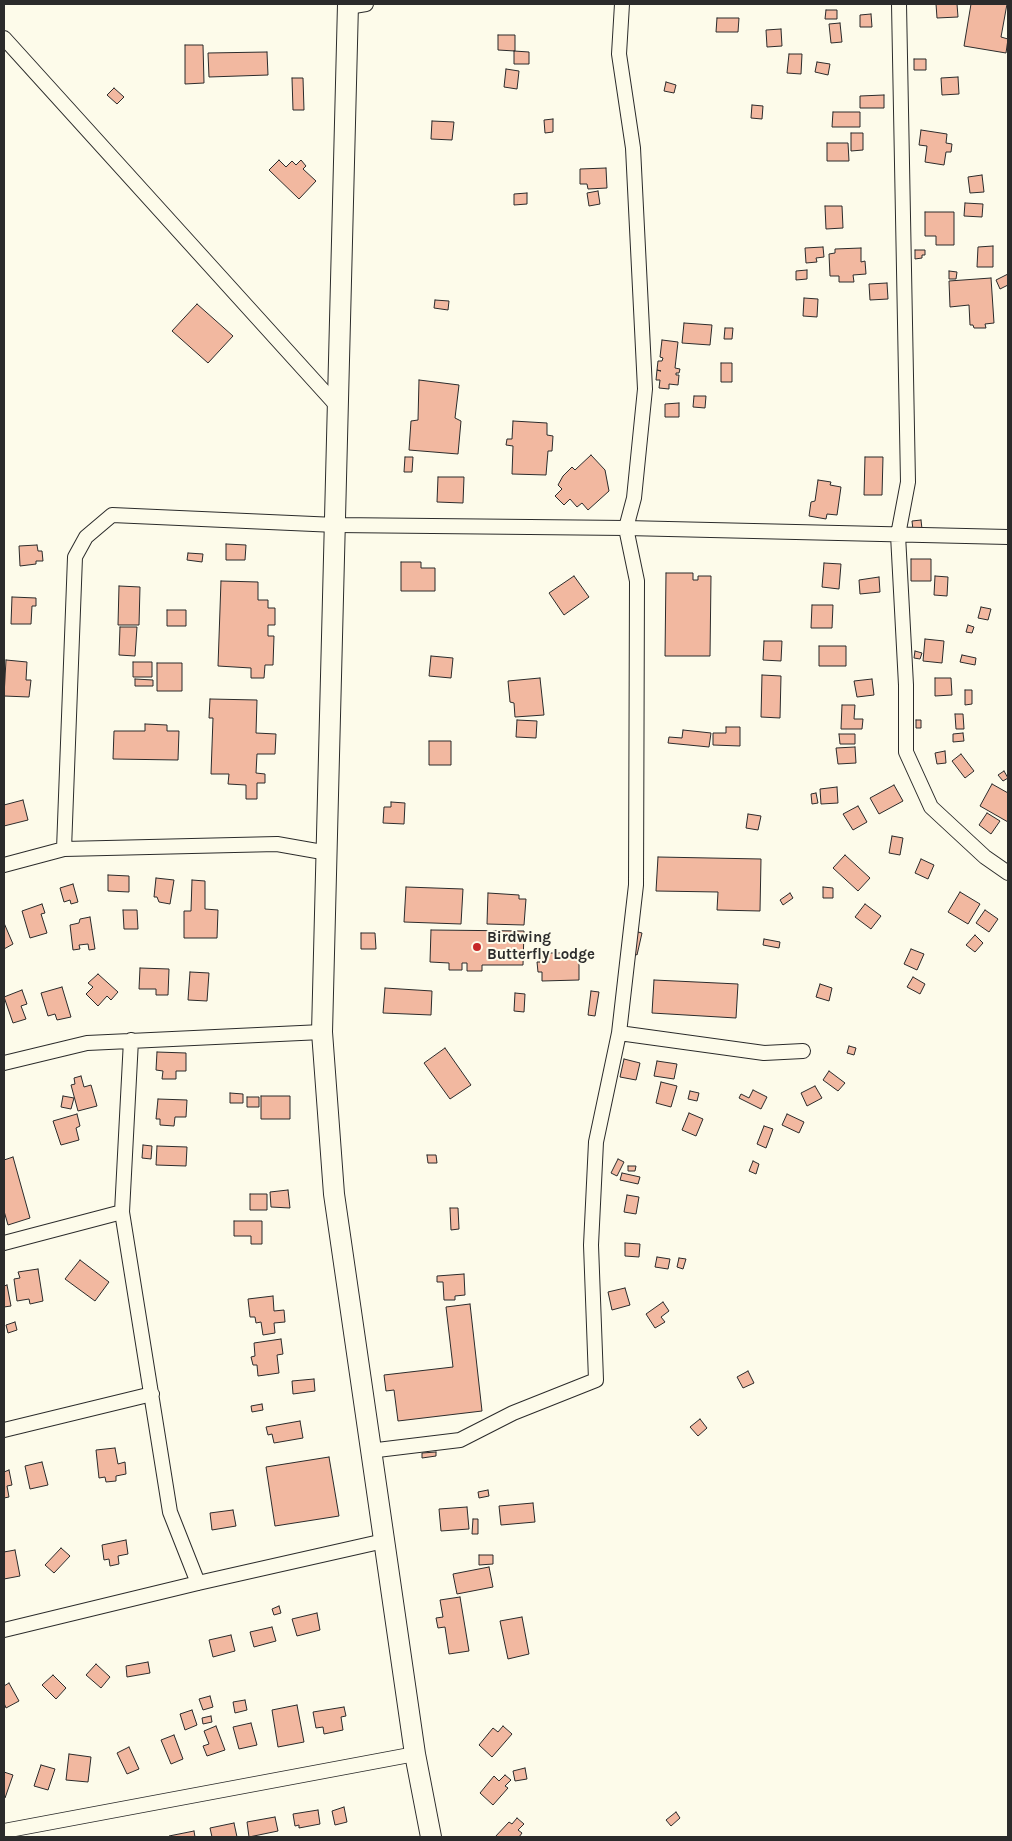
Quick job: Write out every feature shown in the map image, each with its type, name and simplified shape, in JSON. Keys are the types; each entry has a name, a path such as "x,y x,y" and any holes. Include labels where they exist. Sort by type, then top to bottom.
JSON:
{"main road":[{"path":"354,5 339,408 322,1032 334,1194 415,1754 431,1837"}],"street":[{"path":"370,1451 460,1440 513,1414 596,1380 591,1245 596,1142 619,1033 636,885 637,581 626,528 634,498 645,389 633,148 620,54 622,4"},
{"path":"899,4 908,482 898,535 906,685 906,752 931,807 985,857 1008,873"},
{"path":"4,38 339,408"},
{"path":"64,849 75,557 86,537 112,515 336,525 626,528 1008,537"},
{"path":"4,865 64,849 277,844 328,853"},
{"path":"4,1063 87,1043 322,1032"},
{"path":"619,1033 764,1054 803,1051"},
{"path":"132,1040 122,1212 170,1512 198,1583"},
{"path":"4,1242 122,1212"},
{"path":"4,1430 152,1394"},
{"path":"4,1630 198,1583 384,1541"},
{"path":"4,1832 415,1754"}],"building":[{"path":"936,4 957,4 958,17 937,18"},
{"path":"971,4 1007,4 1001,37 1008,39 1006,53 964,46"},
{"path":"826,10 837,10 837,19 825,19"},
{"path":"871,14 872,27 860,27 860,15"},
{"path":"717,18 739,18 738,32 716,32"},
{"path":"840,23 842,42 831,43 829,24"},
{"path":"781,29 782,46 767,47 766,30"},
{"path":"498,35 515,35 515,51 498,50"},
{"path":"185,45 203,45 204,83 185,84"},
{"path":"514,51 529,52 529,64 514,64"},
{"path":"267,52 268,75 209,77 208,53"},
{"path":"789,54 802,54 801,74 787,73"},
{"path":"914,59 926,59 926,70 914,70"},
{"path":"817,62 830,64 828,75 815,72"},
{"path":"506,69 519,71 517,89 504,87"},
{"path":"958,77 959,94 942,95 941,78"},
{"path":"292,78 303,78 304,110 293,110"},
{"path":"666,82 676,85 674,93 664,91"},
{"path":"114,88 124,97 117,104 107,95"},
{"path":"884,95 884,108 860,108 860,96"},
{"path":"752,105 763,106 762,119 751,118"},
{"path":"833,112 860,112 860,127 832,127"},
{"path":"553,119 553,132 545,133 544,120"},
{"path":"432,121 454,122 452,140 431,139"},
{"path":"921,130 947,134 946,143 952,144 951,152 946,152 944,165 925,162 927,146 919,145"},
{"path":"851,133 863,133 863,150 851,151"},
{"path":"827,143 848,143 849,161 827,161"},
{"path":"279,160 286,167 292,161 296,165 301,160 306,166 303,169 316,181 299,199 269,170"},
{"path":"606,168 607,188 588,189 587,184 580,184 580,169"},
{"path":"982,175 984,192 970,193 968,177"},
{"path":"598,191 600,204 589,206 587,193"},
{"path":"527,193 527,204 514,205 514,194"},
{"path":"965,203 983,204 982,217 964,216"},
{"path":"825,206 842,206 843,228 826,229"},
{"path":"925,212 954,212 954,245 936,245 936,236 925,236"},
{"path":"993,246 993,267 977,267 978,247"},
{"path":"823,247 824,257 816,258 817,262 806,263 805,248"},
{"path":"861,248 861,262 865,261 866,274 853,275 854,282 839,282 839,276 830,276 829,254 835,253 835,249"},
{"path":"915,250 925,250 925,255 922,255 922,258 915,259"},
{"path":"807,270 807,279 796,280 796,271"},
{"path":"949,271 957,272 956,279 949,279"},
{"path":"1008,274 1008,285 1000,289 996,280"},
{"path":"991,278 994,323 985,324 986,328 974,328 973,325 970,325 969,305 950,307 949,281"},
{"path":"887,283 888,299 870,300 869,284"},
{"path":"804,298 818,299 817,317 803,316"},
{"path":"435,300 449,301 448,310 434,308"},
{"path":"197,304 233,336 208,363 172,331"},
{"path":"684,323 712,325 710,345 682,343"},
{"path":"725,328 733,328 732,339 724,339"},
{"path":"662,340 678,342 675,368 680,369 679,373 676,373 676,375 679,375 678,385 669,384 669,389 659,388 660,380 656,380 658,361 662,361 663,358 660,357"},
{"path":"721,363 732,363 732,382 721,382"},
{"path":"419,380 459,385 455,418 461,421 458,454 409,450 411,421 418,420"},
{"path":"694,396 706,396 705,408 693,407"},
{"path":"679,403 679,417 665,417 665,404"},
{"path":"513,421 547,423 547,435 553,436 552,451 548,451 546,475 512,474 513,446 506,445 507,439 512,439"},
{"path":"591,455 605,470 609,491 588,510 582,503 577,507 570,499 564,505 555,496 562,489 558,485 563,476 572,467 575,470"},
{"path":"405,457 413,457 412,472 404,472"},
{"path":"865,457 883,457 882,495 864,495"},
{"path":"438,477 464,477 463,503 437,502"},
{"path":"818,480 831,482 830,485 841,487 837,515 827,514 826,519 809,516 811,502 815,501"},
{"path":"921,520 922,529 913,530 912,521"},
{"path":"226,544 246,545 245,560 226,560"},
{"path":"37,545 38,551 42,551 43,561 20,566 19,546"},
{"path":"188,553 203,554 202,562 187,560"},
{"path":"911,559 931,559 931,581 911,581"},
{"path":"401,562 421,562 421,568 435,568 435,591 401,591"},
{"path":"824,563 841,564 839,589 822,587"},
{"path":"666,573 693,573 693,580 698,580 698,576 711,576 710,656 665,656"},
{"path":"574,576 589,597 564,615 549,593"},
{"path":"935,576 948,577 947,596 934,595"},
{"path":"879,577 880,592 860,594 859,580"},
{"path":"221,581 258,582 258,600 268,600 268,608 275,608 275,625 268,625 268,636 274,636 273,665 265,665 264,678 251,678 251,668 218,666"},
{"path":"119,586 140,587 139,625 118,625"},
{"path":"12,597 36,598 36,606 32,606 31,624 11,624"},
{"path":"812,605 833,605 832,628 811,628"},
{"path":"981,607 991,609 988,620 978,618"},
{"path":"167,610 186,610 186,626 167,626"},
{"path":"968,625 974,627 972,633 966,632"},
{"path":"120,627 137,627 135,656 119,655"},
{"path":"925,639 944,641 942,663 923,661"},
{"path":"764,641 782,641 781,661 763,660"},
{"path":"819,646 846,646 846,666 819,666"},
{"path":"915,651 922,653 920,659 914,658"},
{"path":"962,655 976,658 975,665 960,662"},
{"path":"431,656 453,658 451,678 429,676"},
{"path":"6,660 27,662 26,680 31,680 29,697 4,696"},
{"path":"133,662 152,662 152,677 133,677"},
{"path":"157,663 182,663 182,691 157,691"},
{"path":"762,675 781,676 780,718 761,717"},
{"path":"540,678 544,715 515,717 514,703 510,702 508,681"},
{"path":"935,678 951,678 952,695 935,696"},
{"path":"135,679 153,680 153,686 135,686"},
{"path":"872,679 874,695 857,697 854,681"},
{"path":"965,690 972,690 972,704 965,705"},
{"path":"210,699 257,700 256,733 276,734 275,754 257,754 256,773 265,774 265,783 257,783 257,799 246,799 246,785 228,784 229,774 211,774 213,718 209,718"},
{"path":"842,705 855,705 854,719 863,719 862,729 841,729"},
{"path":"955,714 963,714 964,729 956,729"},
{"path":"517,720 537,721 536,738 516,737"},
{"path":"916,720 921,720 921,728 916,728"},
{"path":"145,724 167,725 167,731 179,731 178,760 113,759 114,731 145,731"},
{"path":"726,727 740,727 740,746 713,745 713,733 726,733"},
{"path":"683,730 711,733 709,747 668,743 669,737 682,738"},
{"path":"963,733 964,741 953,742 953,734"},
{"path":"839,734 855,734 855,744 840,744"},
{"path":"429,741 451,741 451,765 429,765"},
{"path":"855,747 856,763 838,764 836,748"},
{"path":"945,751 946,763 937,764 935,753"},
{"path":"961,754 974,771 965,778 952,761"},
{"path":"1004,771 1008,778 1003,781 998,775"},
{"path":"992,784 1008,793 1008,822 980,806"},
{"path":"894,785 903,801 879,814 870,798"},
{"path":"837,787 838,803 821,804 820,789"},
{"path":"816,793 818,803 812,804 811,794"},
{"path":"23,800 28,820 4,826 4,805"},
{"path":"391,802 405,803 404,824 383,823 384,807 391,807"},
{"path":"858,806 867,822 853,830 843,814"},
{"path":"987,813 1000,821 991,834 979,825"},
{"path":"748,814 761,816 758,830 746,828"},
{"path":"892,836 903,838 900,855 889,853"},
{"path":"845,855 870,878 858,891 833,868"},
{"path":"658,857 761,859 760,911 717,910 718,892 656,891"},
{"path":"921,859 934,865 928,879 915,873"},
{"path":"108,875 129,876 129,892 108,891"},
{"path":"156,878 174,880 170,904 159,902 157,897 154,897"},
{"path":"192,880 205,881 205,909 218,910 217,938 184,938 184,911 191,911"},
{"path":"73,884 78,902 71,904 70,900 64,902 60,888"},
{"path":"406,887 463,889 461,924 404,922"},
{"path":"823,887 833,888 833,898 823,898"},
{"path":"960,892 980,904 968,924 948,912"},
{"path":"488,893 519,895 519,899 526,899 524,925 487,924"},
{"path":"790,893 793,898 783,905 780,900"},
{"path":"42,904 45,913 41,914 47,933 30,938 22,911"},
{"path":"865,904 881,916 871,929 855,917"},
{"path":"123,910 137,910 138,929 124,929"},
{"path":"985,910 998,919 989,932 976,923"},
{"path":"90,917 95,949 89,950 88,944 79,945 80,949 73,950 70,925 79,923 80,919"},
{"path":"4,923 13,944 4,949"},
{"name":"Birdwing Butterfly Lodge","path":"431,930 524,931 523,965 482,965 482,971 467,971 467,963 462,963 462,970 449,970 449,963 430,962"},
{"path":"638,932 642,933 637,955 633,953"},
{"path":"361,933 375,933 376,949 361,949"},
{"path":"975,935 983,943 975,952 966,945"},
{"path":"764,939 780,942 779,948 763,945"},
{"path":"911,949 924,954 917,970 904,964"},
{"path":"542,953 579,953 579,980 542,981 542,972 538,972 537,962 541,962"},
{"path":"140,968 169,969 168,995 156,995 156,989 139,989"},
{"path":"190,972 209,973 207,1001 188,1000"},
{"path":"98,974 118,992 111,1000 107,996 98,1006 86,994 93,987 88,983"},
{"path":"913,977 925,984 920,994 907,987"},
{"path":"654,980 738,984 736,1018 652,1013"},
{"path":"820,984 832,988 829,1001 816,997"},
{"path":"62,987 71,1017 57,1020 55,1014 48,1016 41,993"},
{"path":"385,988 432,991 431,1015 383,1013"},
{"path":"22,990 27,1004 21,1006 26,1019 13,1023 4,997"},
{"path":"591,991 599,992 595,1016 588,1015"},
{"path":"515,993 525,994 524,1012 514,1011"},
{"path":"849,1046 856,1048 854,1055 847,1053"},
{"path":"445,1048 471,1085 450,1099 424,1063"},
{"path":"157,1052 186,1053 186,1071 176,1071 176,1079 162,1079 163,1071 156,1070"},
{"path":"624,1059 640,1063 636,1080 620,1077"},
{"path":"657,1061 677,1064 674,1079 654,1076"},
{"path":"829,1071 845,1083 838,1091 823,1080"},
{"path":"81,1076 84,1087 91,1085 97,1106 78,1111 71,1085 75,1084 74,1078"},
{"path":"661,1082 677,1086 671,1107 656,1103"},
{"path":"815,1086 822,1098 807,1106 801,1093"},
{"path":"753,1090 767,1097 761,1109 739,1098 741,1094 749,1098"},
{"path":"690,1091 699,1093 697,1101 688,1099"},
{"path":"230,1093 243,1094 243,1103 230,1103"},
{"path":"63,1096 74,1098 71,1109 61,1107"},
{"path":"261,1096 290,1096 290,1119 261,1119"},
{"path":"247,1097 259,1097 259,1107 247,1107"},
{"path":"158,1099 187,1100 186,1117 175,1117 174,1126 160,1125 160,1119 156,1119"},
{"path":"689,1113 703,1119 696,1136 682,1130"},
{"path":"77,1114 80,1126 76,1128 79,1140 61,1145 53,1121"},
{"path":"787,1114 804,1122 799,1133 782,1125"},
{"path":"764,1126 773,1129 766,1148 757,1144"},
{"path":"143,1145 152,1146 151,1159 142,1158"},
{"path":"157,1146 187,1147 186,1166 156,1165"},
{"path":"427,1155 436,1155 437,1163 428,1163"},
{"path":"13,1157 30,1218 8,1225 4,1211 4,1160"},
{"path":"618,1159 624,1162 617,1176 611,1173"},
{"path":"753,1161 759,1164 756,1174 749,1171"},
{"path":"628,1166 636,1166 635,1171 628,1171"},
{"path":"622,1173 640,1177 638,1184 620,1180"},
{"path":"288,1190 290,1208 271,1207 270,1192"},
{"path":"250,1194 267,1194 267,1210 250,1210"},
{"path":"627,1195 639,1197 636,1214 624,1212"},
{"path":"450,1208 458,1208 459,1229 451,1230"},
{"path":"234,1221 262,1221 262,1244 251,1244 251,1236 234,1236"},
{"path":"625,1243 640,1244 639,1257 625,1256"},
{"path":"657,1257 670,1259 668,1269 655,1267"},
{"path":"679,1258 686,1259 683,1269 677,1267"},
{"path":"80,1260 109,1282 95,1301 65,1279"},
{"path":"38,1269 43,1301 30,1304 29,1299 17,1301 14,1279 20,1278 18,1272"},
{"path":"464,1274 465,1295 455,1296 455,1300 444,1300 443,1282 437,1282 437,1276"},
{"path":"7,1285 11,1306 4,1307 4,1286"},
{"path":"625,1288 630,1305 612,1310 608,1292"},
{"path":"273,1296 274,1311 284,1310 285,1322 274,1323 275,1333 263,1335 261,1322 256,1323 255,1317 250,1317 248,1299"},
{"path":"663,1302 669,1311 661,1317 665,1322 655,1328 646,1314"},
{"path":"470,1304 482,1411 398,1421 394,1390 386,1391 384,1375 453,1367 446,1307"},
{"path":"15,1322 17,1330 8,1333 6,1325"},
{"path":"281,1339 283,1354 277,1355 279,1373 258,1376 257,1365 253,1365 251,1357 255,1356 254,1343"},
{"path":"748,1371 754,1383 743,1388 737,1377"},
{"path":"314,1379 315,1391 293,1394 292,1381"},
{"path":"262,1404 263,1410 252,1412 251,1406"},
{"path":"700,1419 707,1428 698,1436 690,1427"},
{"path":"300,1421 303,1438 274,1443 272,1434 268,1435 266,1427"},
{"path":"115,1448 118,1464 125,1462 126,1474 116,1476 116,1481 106,1482 105,1477 99,1478 96,1450"},
{"path":"436,1452 436,1456 422,1458 422,1453"},
{"path":"329,1457 339,1516 275,1526 266,1467"},
{"path":"42,1462 48,1485 30,1489 25,1466"},
{"path":"9,1470 12,1485 7,1486 9,1497 4,1498 4,1472"},
{"path":"488,1490 489,1496 479,1498 478,1492"},
{"path":"533,1503 535,1522 501,1525 499,1506"},
{"path":"467,1507 469,1529 441,1531 439,1509"},
{"path":"233,1510 236,1526 212,1530 210,1513"},
{"path":"473,1519 478,1519 478,1534 472,1534"},
{"path":"126,1540 128,1554 118,1556 119,1564 110,1566 109,1559 104,1560 102,1545"},
{"path":"61,1548 70,1556 54,1573 45,1565"},
{"path":"15,1550 20,1576 4,1579 4,1552"},
{"path":"479,1555 493,1555 493,1564 479,1565"},
{"path":"489,1567 493,1587 457,1594 453,1574"},
{"path":"460,1597 469,1651 449,1654 445,1627 438,1628 436,1618 443,1617 440,1600"},
{"path":"279,1606 281,1613 274,1615 272,1609"},
{"path":"317,1613 320,1630 297,1636 292,1619"},
{"path":"522,1617 529,1654 508,1659 500,1621"},
{"path":"272,1627 276,1641 254,1647 250,1632"},
{"path":"231,1635 235,1651 213,1657 209,1640"},
{"path":"148,1662 150,1673 127,1677 126,1666"},
{"path":"96,1664 110,1677 101,1688 86,1675"},
{"path":"53,1675 66,1688 56,1699 42,1685"},
{"path":"9,1683 19,1701 6,1708 4,1703 4,1686"},
{"path":"210,1696 213,1707 203,1710 199,1699"},
{"path":"245,1700 247,1710 235,1713 233,1702"},
{"path":"297,1705 304,1742 278,1747 272,1710"},
{"path":"344,1707 346,1716 341,1717 343,1730 324,1734 323,1727 316,1728 313,1712"},
{"path":"192,1710 197,1725 185,1730 180,1714"},
{"path":"211,1716 212,1722 203,1724 202,1718"},
{"path":"251,1723 257,1745 239,1749 233,1727"},
{"path":"216,1726 225,1750 207,1756 203,1746 209,1744 204,1731"},
{"path":"503,1726 512,1734 492,1757 479,1745 493,1728 498,1732"},
{"path":"174,1735 183,1759 171,1764 161,1740"},
{"path":"129,1747 139,1769 127,1774 117,1753"},
{"path":"69,1754 91,1757 88,1782 66,1780"},
{"path":"41,1765 55,1769 48,1790 34,1786"},
{"path":"525,1768 527,1779 515,1781 513,1771"},
{"path":"4,1772 13,1775 5,1798 4,1797"},
{"path":"505,1775 511,1780 505,1786 508,1788 493,1805 480,1793 494,1776 499,1781"},
{"path":"344,1807 347,1822 335,1825 332,1811"},
{"path":"318,1810 320,1824 299,1828 299,1825 295,1826 293,1814"},
{"path":"676,1812 680,1818 671,1826 666,1820"},
{"path":"275,1817 278,1831 249,1837 247,1822"},
{"path":"517,1818 524,1824 518,1830 522,1833 519,1837 495,1837 509,1822 512,1824"},
{"path":"234,1823 237,1837 212,1837 210,1828"},
{"path":"194,1831 195,1837 169,1836"}],"place":[{"name":"Birdwing Butterfly Lodge","path":"477,947"}]}
